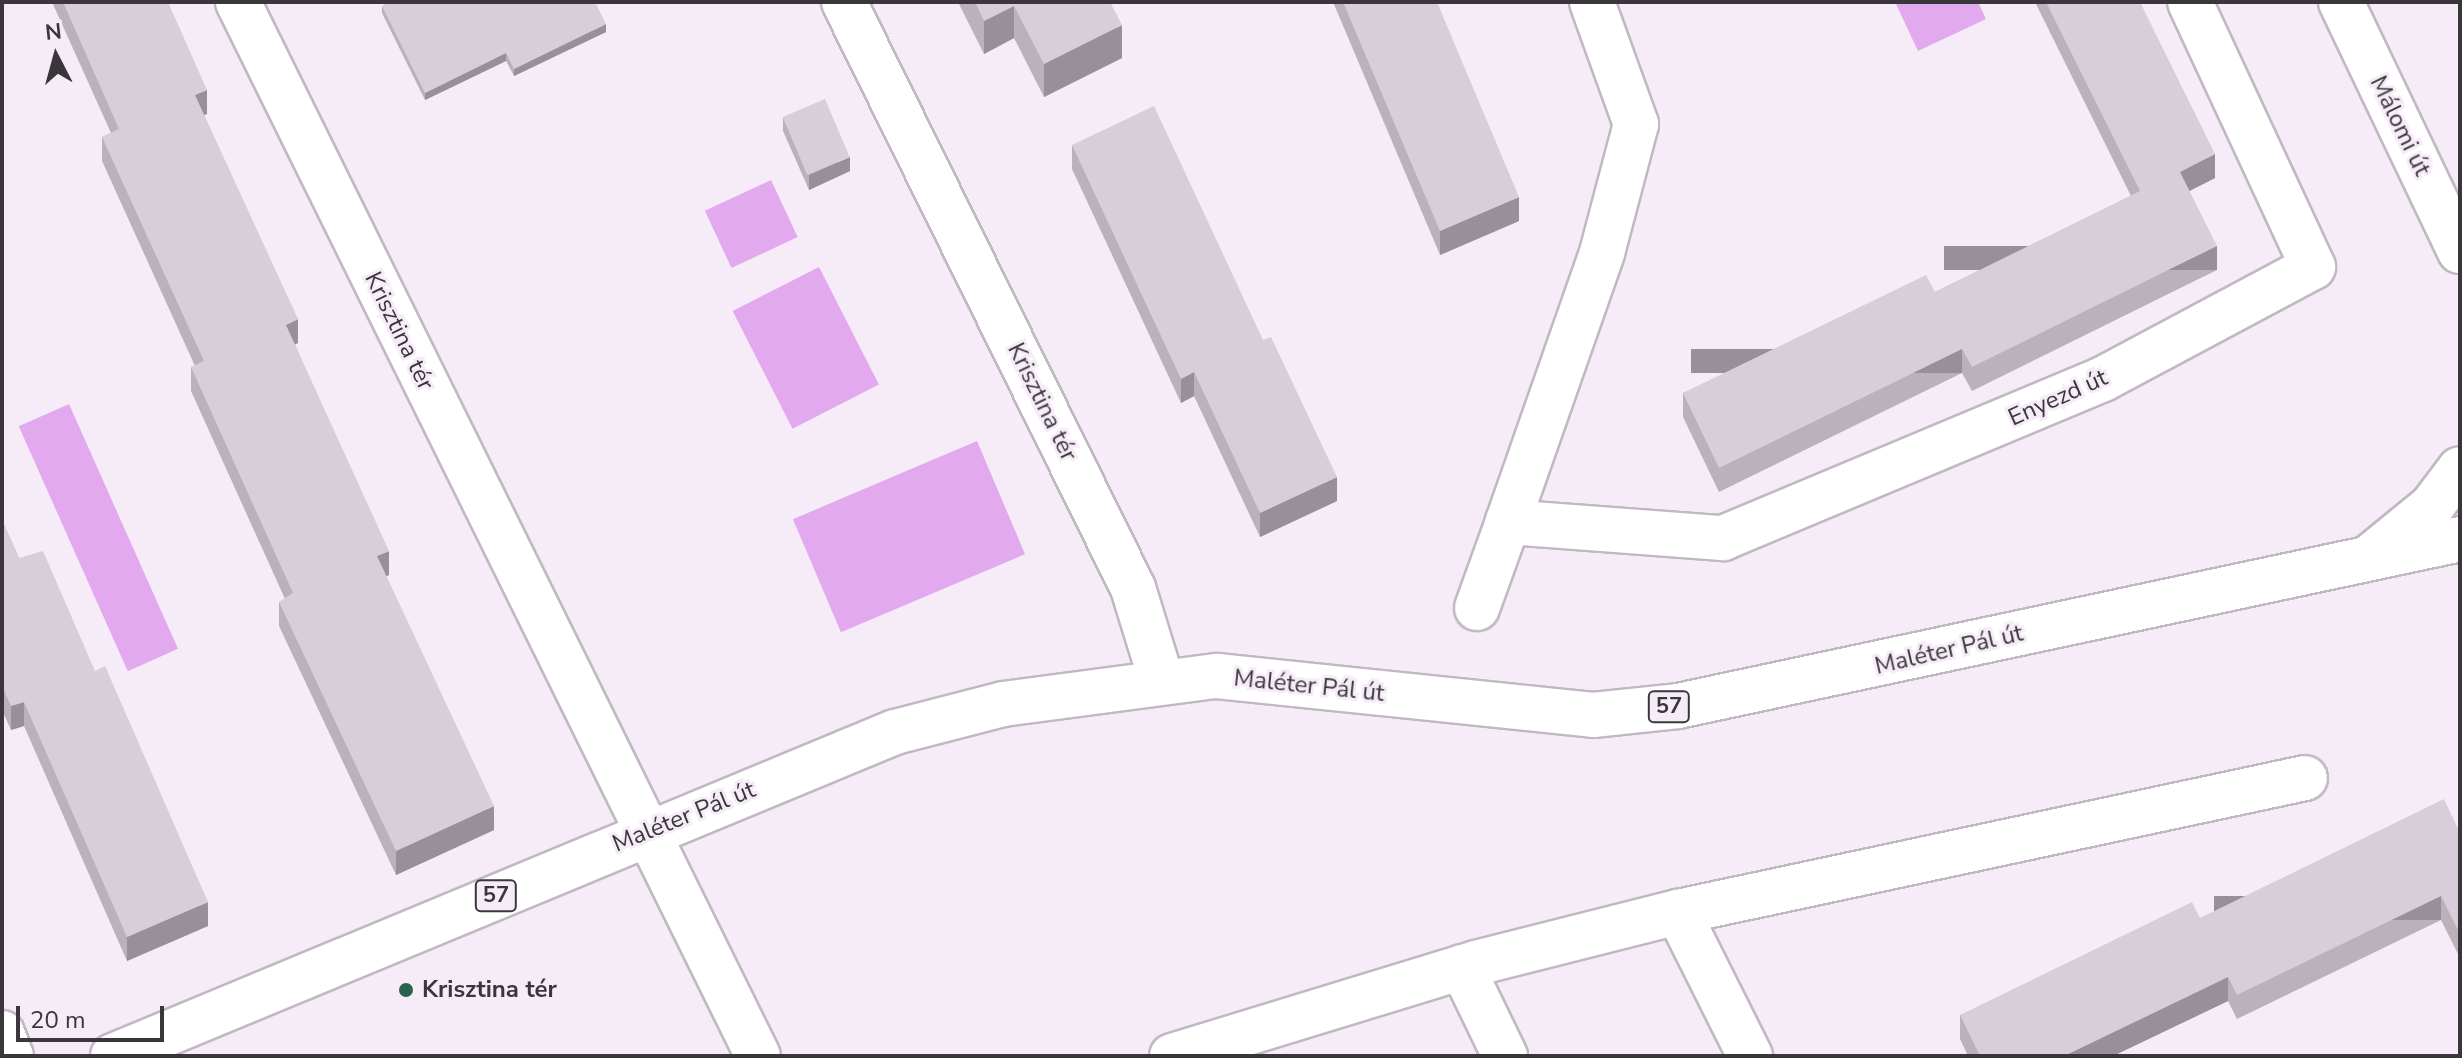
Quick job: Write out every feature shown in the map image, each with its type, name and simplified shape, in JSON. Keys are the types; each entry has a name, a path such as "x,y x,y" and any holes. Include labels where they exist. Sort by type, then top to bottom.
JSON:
{"street":[{"name":"Krisztina tér","path":"844,2 1133,588 1161,679"},
{"path":"1477,608 1602,253 1636,124 1592,2"},
{"name":"Enyezd út","path":"1508,522 1723,538 2103,379 2313,267 2190,2"},
{"name":"Málomi út","path":"2341,2 2460,251"},
{"name":"Krisztina tér","path":"240,3 645,832 758,1056"},
{"path":"2364,562 2432,506 2460,469"},
{"name":"Maléter Pál út","path":"113,1056 645,832 895,732 1003,704 1161,679 1267,677 1593,715 1753,695 2460,539"},
{"path":"2364,562 2460,565"},
{"path":"1172,1056 1462,967 1678,912 2305,778"},
{"path":"1678,912 1750,1056"},
{"path":"1462,967 1505,1056"},
{"path":"2,1033 11,1056"}],"shaded area":[{"path":"1895,2 1978,2 1986,19 1918,51"},
{"path":"771,180 798,237 731,268 705,211"},
{"path":"819,267 879,385 792,429 733,311"},
{"path":"69,404 178,649 128,671 19,426"},
{"path":"977,441 1025,554 841,632 793,519"}],"building":[{"path":"63,2 168,2 207,90 195,95 298,319 286,325 389,551 377,556 494,806 396,851 279,602 293,593 191,367 204,361 102,137 119,129"},
{"path":"389,2 595,2 606,24 514,69 506,53 425,93 382,6"},
{"path":"975,2 1110,2 1122,25 1044,64 1014,6 984,21"},
{"path":"1343,2 1437,2 1519,197 1440,231"},
{"path":"2046,2 2140,2 2215,154 2180,172 2217,246 1972,367 1962,349 1719,468 1683,393 1926,275 1935,292 2140,191"},
{"path":"825,99 850,157 807,175 783,117"},
{"path":"1154,106 1263,340 1271,337 1337,477 1260,513 1194,372 1181,379 1072,145"},
{"path":"2,520 19,558 43,551 95,671 105,666 208,902 127,937 24,702 11,706 2,686"},
{"path":"2444,799 2460,833 2460,934 2441,896 2237,995 2228,977 2064,1056 1980,1056 1960,1015 2192,902 2200,918"}],"place":[{"name":"Krisztina tér","path":"406,990"}]}
